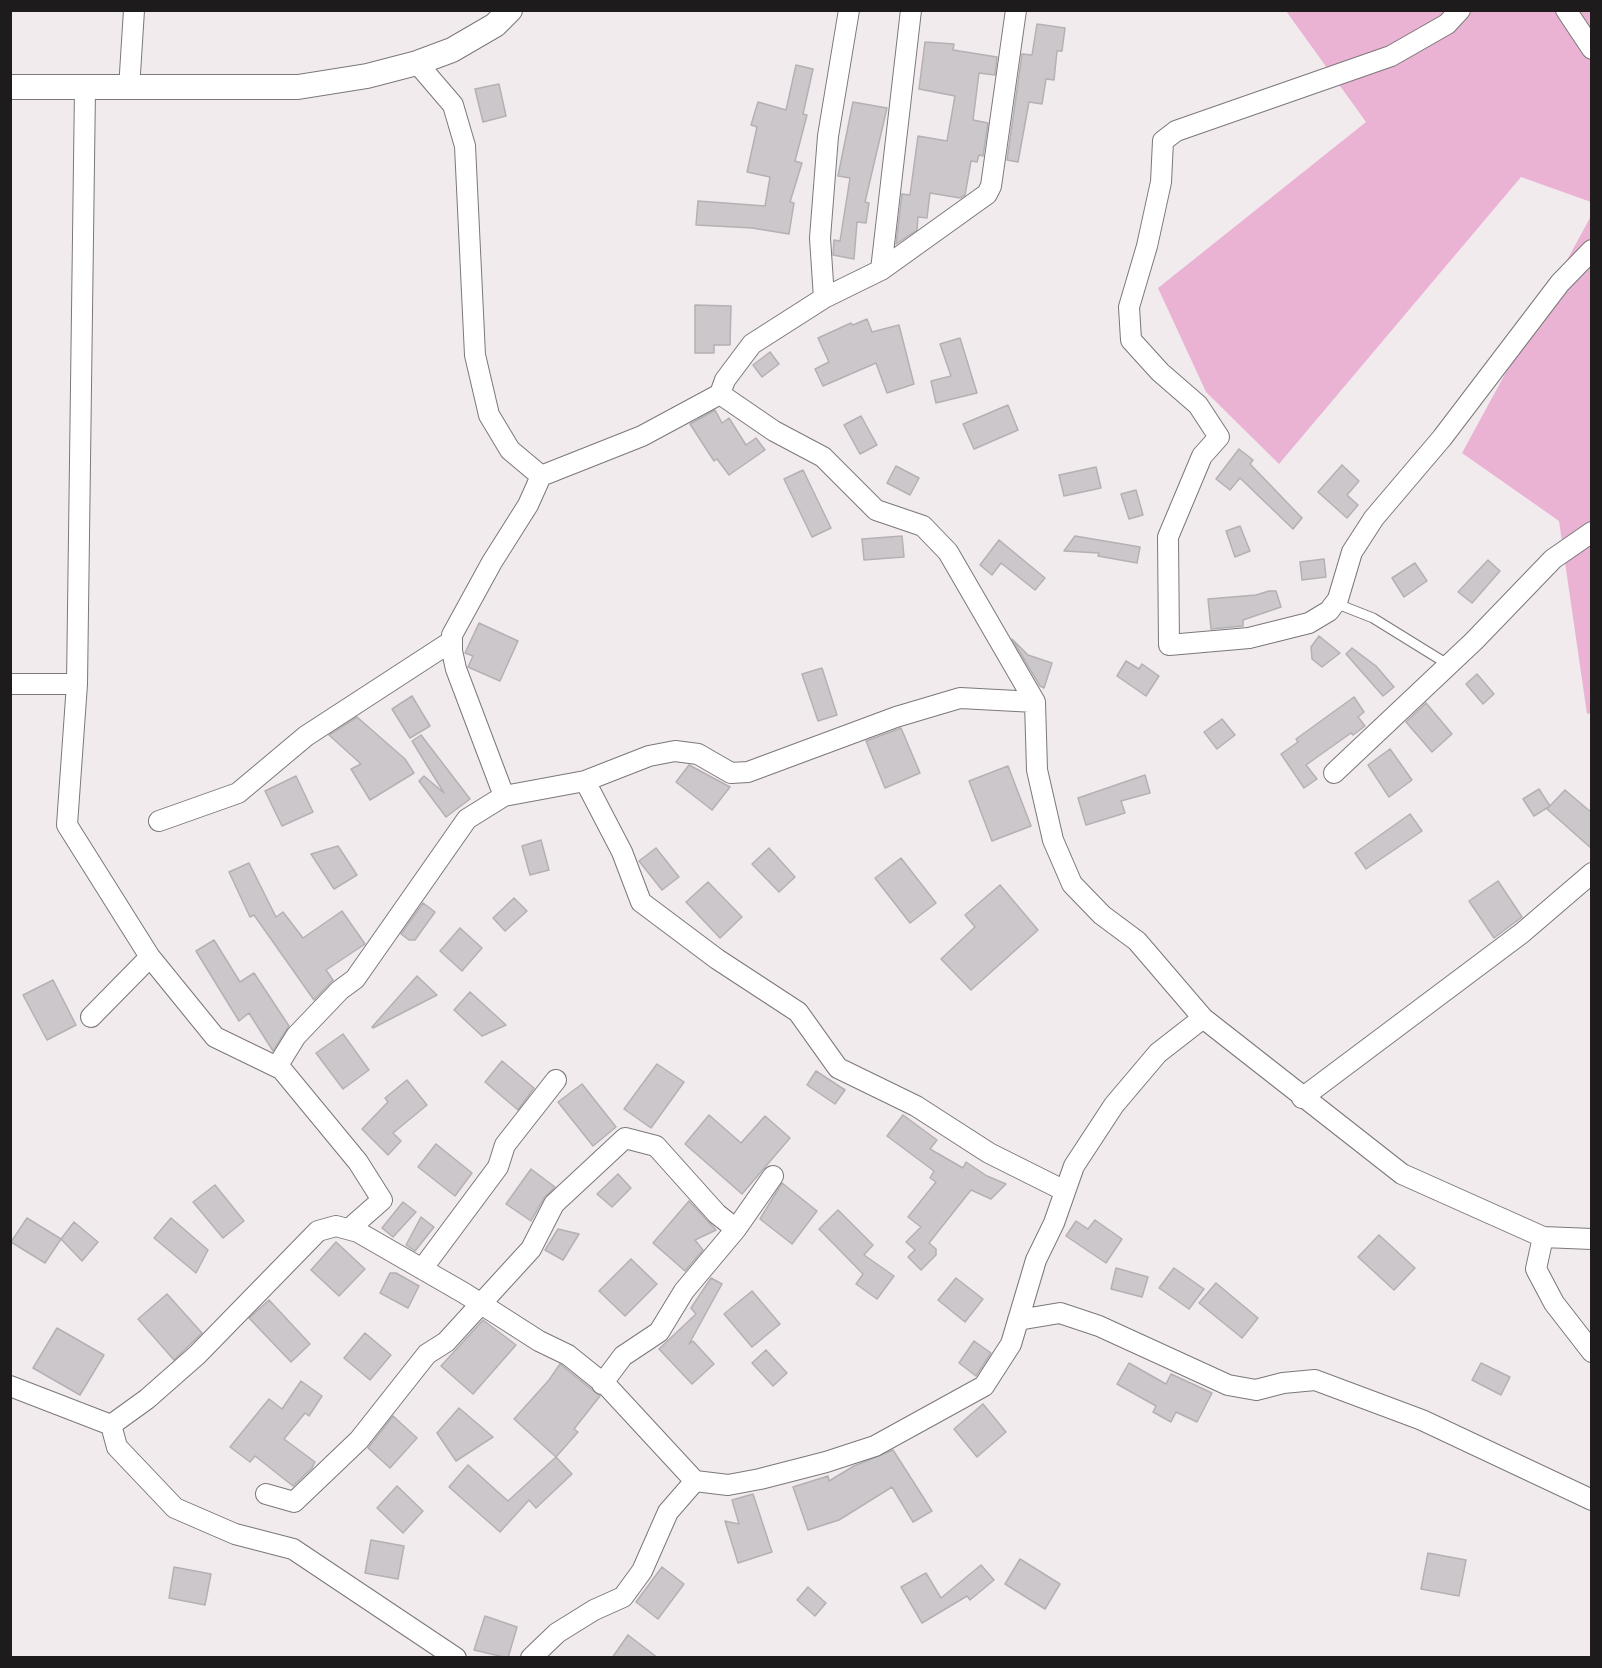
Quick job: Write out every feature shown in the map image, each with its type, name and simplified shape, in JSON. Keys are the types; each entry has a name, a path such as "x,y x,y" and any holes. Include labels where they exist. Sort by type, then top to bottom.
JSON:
{"street":[{"path":"129,89 134,10"},
{"path":"10,87 129,89 298,87 367,76 417,63 452,50 495,25 510,10"},
{"path":"824,298 820,238 828,136 849,10"},
{"path":"881,270 911,10"},
{"path":"504,796 456,669 452,635 528,505 541,476 642,436 720,394 725,380 752,344 824,298 881,270 978,202 992,186 1016,10"},
{"path":"1460,10 1447,24 1391,56 1176,131 1163,141 1161,182 1147,246 1129,307 1131,340 1160,372 1198,405 1218,437 1202,456 1168,537 1169,645 1249,638 1309,623 1329,610 1335,603 1353,552 1374,518 1442,438 1560,283 1592,250"},
{"path":"1566,10 1592,49"},
{"path":"417,63 453,105 465,146 475,355 489,415 510,450 541,476"},
{"path":"85,88 77,684 67,825 150,957 215,1037 281,1069"},
{"path":"720,394 774,431 823,457 876,510 923,526 948,552 1035,702 1037,770 1053,840 1072,884 1102,915 1137,941 1203,1018 1302,1098 1402,1174 1543,1236 1592,1239"},
{"path":"1334,773 1449,665 1553,559 1592,532"},
{"path":"159,821 238,793 306,736 452,641"},
{"path":"10,684 77,684"},
{"path":"349,1229 382,1200 358,1162 278,1065 296,1036 340,990 356,979 466,819 504,796 585,782 649,756 675,752 698,754 731,773 748,772 896,717 960,698 1035,702"},
{"path":"585,782 622,852 641,902 717,959 798,1012 838,1068 916,1106 989,1153 1064,1190"},
{"path":"1302,1098 1522,933 1592,873"},
{"path":"91,1017 150,957"},
{"path":"111,1425 147,1399 197,1355 318,1231 336,1226 349,1229 422,1269 539,1341 568,1355 608,1387 695,1481 728,1485 826,1462 875,1446 984,1386 1011,1344 1036,1260 1054,1223 1074,1166 1114,1105 1158,1053 1203,1018"},
{"path":"422,1269 498,1167 505,1145 556,1080"},
{"path":"266,1494 294,1502 360,1440 427,1354 446,1342 531,1249 554,1204 625,1138 656,1146 717,1214 736,1229"},
{"path":"602,1384 623,1356 659,1332 684,1291 736,1229 773,1176"},
{"path":"1543,1236 1536,1269 1554,1303 1592,1352"},
{"path":"1018,1320 1060,1313 1099,1326 1228,1385 1256,1390 1283,1383 1315,1380 1422,1420 1592,1500"},
{"path":"10,1386 111,1425"},
{"path":"111,1425 117,1447 175,1508 235,1534 293,1550 456,1658"},
{"path":"531,1658 557,1633 594,1610 622,1597 642,1571 668,1512 695,1481"}],"lane":[{"path":"1335,603 1372,618 1449,665"}],"shaded area":[{"path":"1286,11 1591,11 1591,202 1521,177 1279,464 1206,392 1158,288 1366,122"},
{"path":"1591,216 1591,713 1587,714 1559,521 1462,453"}],"building":[{"path":"1037,24 1065,28 1062,51 1057,51 1054,80 1046,79 1042,104 1029,102 1018,162 1007,160 1022,54 1032,55"},
{"path":"925,42 954,44 953,50 997,57 995,75 979,73 973,120 988,123 983,156 979,155 977,162 971,161 965,195 960,198 930,193 927,218 918,217 917,230 896,244 902,194 910,195 918,136 947,141 955,96 919,89"},
{"path":"796,65 813,69 803,114 807,115 795,161 802,163 790,202 794,203 789,234 752,228 696,225 698,201 765,206 770,177 747,172 757,127 751,125 758,102 786,110"},
{"path":"499,84 506,116 483,122 475,89"},
{"path":"853,102 887,108 865,202 869,203 866,223 857,222 854,259 833,255 834,240 840,241 850,178 838,176"},
{"path":"695,305 731,306 730,345 714,345 714,353 695,353"},
{"path":"867,319 872,332 899,325 914,384 887,393 876,363 823,386 815,369 829,362 818,338 851,323 853,325"},
{"path":"960,338 977,393 936,403 931,381 951,376 940,344"},
{"path":"770,352 779,364 762,377 753,365"},
{"path":"1008,405 1018,430 974,449 963,424"},
{"path":"715,410 722,423 729,418 746,445 756,438 765,450 729,475 717,459 714,461 690,424"},
{"path":"861,416 877,445 860,454 844,425"},
{"path":"1239,449 1253,460 1250,464 1302,518 1293,529 1240,478 1230,490 1216,479"},
{"path":"1342,465 1359,481 1347,495 1358,505 1347,518 1318,492"},
{"path":"896,466 919,478 910,495 887,483"},
{"path":"1096,467 1101,488 1064,496 1059,475"},
{"path":"803,470 831,528 812,537 784,479"},
{"path":"1136,490 1143,515 1129,519 1121,494"},
{"path":"1240,526 1250,551 1235,557 1226,531"},
{"path":"902,536 904,557 864,560 862,539"},
{"path":"1075,536 1140,547 1137,563 1098,556 1099,553 1064,551"},
{"path":"999,540 1045,578 1035,590 1001,563 992,575 980,565"},
{"path":"1324,559 1326,577 1302,580 1300,562"},
{"path":"1488,560 1500,571 1472,603 1458,592"},
{"path":"1415,563 1427,581 1404,597 1392,578"},
{"path":"1276,591 1281,607 1243,620 1243,626 1211,629 1208,599 1256,595"},
{"path":"479,623 518,641 500,681 468,667 473,656 465,653"},
{"path":"1319,636 1340,653 1322,667 1312,659 1311,647"},
{"path":"1012,639 1028,655 1052,663 1044,688 1040,686"},
{"path":"1352,648 1376,666 1394,687 1383,696 1346,654"},
{"path":"1126,661 1139,669 1142,664 1159,676 1146,696 1117,676"},
{"path":"822,668 837,715 818,721 802,674"},
{"path":"1477,674 1494,694 1483,704 1466,684"},
{"path":"412,696 430,726 410,738 392,709"},
{"path":"1354,697 1364,712 1358,717 1365,726 1353,735 1351,733 1306,765 1317,779 1304,788 1281,754 1298,742 1296,739"},
{"path":"1426,703 1452,734 1432,752 1406,722"},
{"path":"357,717 405,759 414,773 370,800 351,769 361,764 329,735"},
{"path":"1222,719 1235,735 1217,749 1204,732"},
{"path":"901,728 920,773 885,788 866,741"},
{"path":"421,735 470,799 446,817 419,781 424,776 444,793 412,741"},
{"path":"1390,749 1412,780 1389,797 1368,765"},
{"path":"689,765 730,787 712,810 676,782"},
{"path":"1008,766 1031,826 992,841 969,781"},
{"path":"1145,775 1150,793 1121,801 1125,813 1086,825 1078,798"},
{"path":"296,776 313,812 282,826 265,791"},
{"path":"1539,789 1550,806 1534,816 1523,799"},
{"path":"1565,790 1592,813 1592,849 1547,809"},
{"path":"1410,814 1422,831 1366,869 1355,853"},
{"path":"541,840 549,870 530,875 522,846"},
{"path":"338,846 357,875 334,889 311,854"},
{"path":"656,848 679,877 662,890 639,861"},
{"path":"769,848 795,877 779,892 752,864"},
{"path":"901,858 936,903 910,923 875,878"},
{"path":"249,863 276,917 283,912 303,938 342,911 365,944 326,970 333,980 314,1000 254,915 250,917 229,872"},
{"path":"1498,881 1522,917 1494,938 1469,901"},
{"path":"708,882 742,917 720,938 686,902"},
{"path":"1000,885 1038,930 971,990 941,959 975,927 965,915"},
{"path":"514,898 527,911 505,931 493,918"},
{"path":"423,903 435,912 415,940 409,940 401,934"},
{"path":"460,928 482,948 462,971 440,951"},
{"path":"214,940 240,982 254,973 289,1026 273,1051 249,1013 239,1021 196,951"},
{"path":"417,976 437,995 373,1028 372,1027"},
{"path":"53,980 76,1025 47,1040 23,995"},
{"path":"470,992 506,1025 482,1036 454,1010"},
{"path":"343,1034 369,1070 343,1089 316,1053"},
{"path":"502,1061 534,1088 518,1110 485,1082"},
{"path":"657,1064 684,1082 651,1128 624,1109"},
{"path":"816,1071 845,1090 835,1104 807,1085"},
{"path":"407,1080 427,1105 393,1133 401,1141 388,1155 362,1129 388,1102 385,1098"},
{"path":"582,1084 616,1127 593,1146 558,1102"},
{"path":"709,1115 741,1143 765,1116 790,1138 742,1194 685,1144"},
{"path":"903,1115 937,1140 930,1149 963,1168 966,1162 987,1176 1006,1184 991,1199 971,1190 929,1243 936,1249 936,1255 921,1270 908,1257 915,1250 906,1242 921,1227 908,1217 936,1182 930,1178 934,1171 887,1136"},
{"path":"436,1144 472,1173 455,1196 418,1167"},
{"path":"531,1169 555,1187 544,1198 531,1221 506,1204"},
{"path":"618,1174 631,1188 612,1207 597,1194"},
{"path":"782,1183 817,1211 792,1244 760,1219"},
{"path":"215,1185 244,1221 223,1238 193,1202"},
{"path":"689,1201 716,1230 695,1240 703,1250 685,1271 653,1243"},
{"path":"403,1202 416,1212 393,1237 382,1228"},
{"path":"838,1210 873,1245 864,1255 894,1276 877,1299 856,1284 863,1274 819,1229"},
{"path":"421,1217 434,1227 415,1251 406,1245"},
{"path":"27,1218 61,1239 45,1263 11,1242"},
{"path":"171,1218 208,1250 196,1273 154,1238"},
{"path":"1095,1220 1122,1239 1106,1263 1066,1236 1076,1221 1088,1229"},
{"path":"74,1222 98,1242 82,1261 61,1239"},
{"path":"558,1229 579,1234 563,1260 545,1250"},
{"path":"1379,1235 1415,1268 1394,1290 1358,1257"},
{"path":"336,1242 365,1269 339,1296 311,1270"},
{"path":"631,1259 657,1284 625,1316 599,1291"},
{"path":"1116,1268 1148,1277 1142,1297 1111,1289"},
{"path":"1174,1268 1204,1289 1189,1309 1159,1288"},
{"path":"390,1273 396,1273 419,1286 408,1308 380,1293"},
{"path":"711,1278 722,1284 689,1344 693,1341 714,1364 692,1384 659,1349 696,1314 691,1308"},
{"path":"956,1278 983,1299 965,1322 938,1300"},
{"path":"1216,1283 1258,1318 1242,1338 1199,1303"},
{"path":"752,1291 780,1324 752,1347 724,1314"},
{"path":"167,1294 202,1333 174,1360 138,1319"},
{"path":"269,1300 310,1344 291,1362 249,1318"},
{"path":"483,1320 516,1345 473,1394 441,1366"},
{"path":"57,1328 104,1355 80,1395 33,1368"},
{"path":"365,1333 391,1355 370,1380 344,1358"},
{"path":"974,1341 991,1353 976,1376 959,1363"},
{"path":"766,1350 787,1373 773,1386 752,1363"},
{"path":"1129,1363 1166,1384 1171,1374 1212,1393 1197,1422 1176,1412 1171,1422 1153,1412 1156,1406 1117,1384"},
{"path":"1481,1363 1510,1377 1501,1395 1472,1380"},
{"path":"560,1364 600,1396 574,1429 578,1432 556,1457 514,1419 549,1380"},
{"path":"301,1381 322,1396 309,1416 305,1413 284,1439 315,1462 312,1468 293,1486 255,1456 250,1462 230,1447 269,1399 282,1409"},
{"path":"983,1404 1006,1432 977,1457 954,1429"},
{"path":"459,1408 493,1437 456,1461 437,1433"},
{"path":"393,1416 417,1438 390,1468 368,1448"},
{"path":"893,1450 932,1511 913,1522 892,1487 839,1520 808,1530 793,1487 828,1476 829,1481 854,1466"},
{"path":"556,1457 572,1474 536,1508 529,1500 500,1532 449,1487 468,1465 508,1501"},
{"path":"397,1486 423,1511 403,1533 377,1508"},
{"path":"753,1494 772,1552 738,1563 725,1521 739,1524 732,1500"},
{"path":"371,1540 404,1546 398,1579 365,1573"},
{"path":"1428,1553 1466,1560 1459,1596 1421,1589"},
{"path":"1020,1559 1060,1584 1045,1609 1005,1584"},
{"path":"981,1565 994,1580 970,1600 967,1596 922,1623 901,1587 926,1573 941,1598"},
{"path":"174,1567 211,1574 205,1605 169,1598"},
{"path":"662,1567 684,1584 658,1619 636,1602"},
{"path":"808,1587 826,1603 815,1616 797,1600"},
{"path":"485,1616 517,1627 508,1658 474,1650"},
{"path":"628,1635 658,1658 612,1658"}]}
